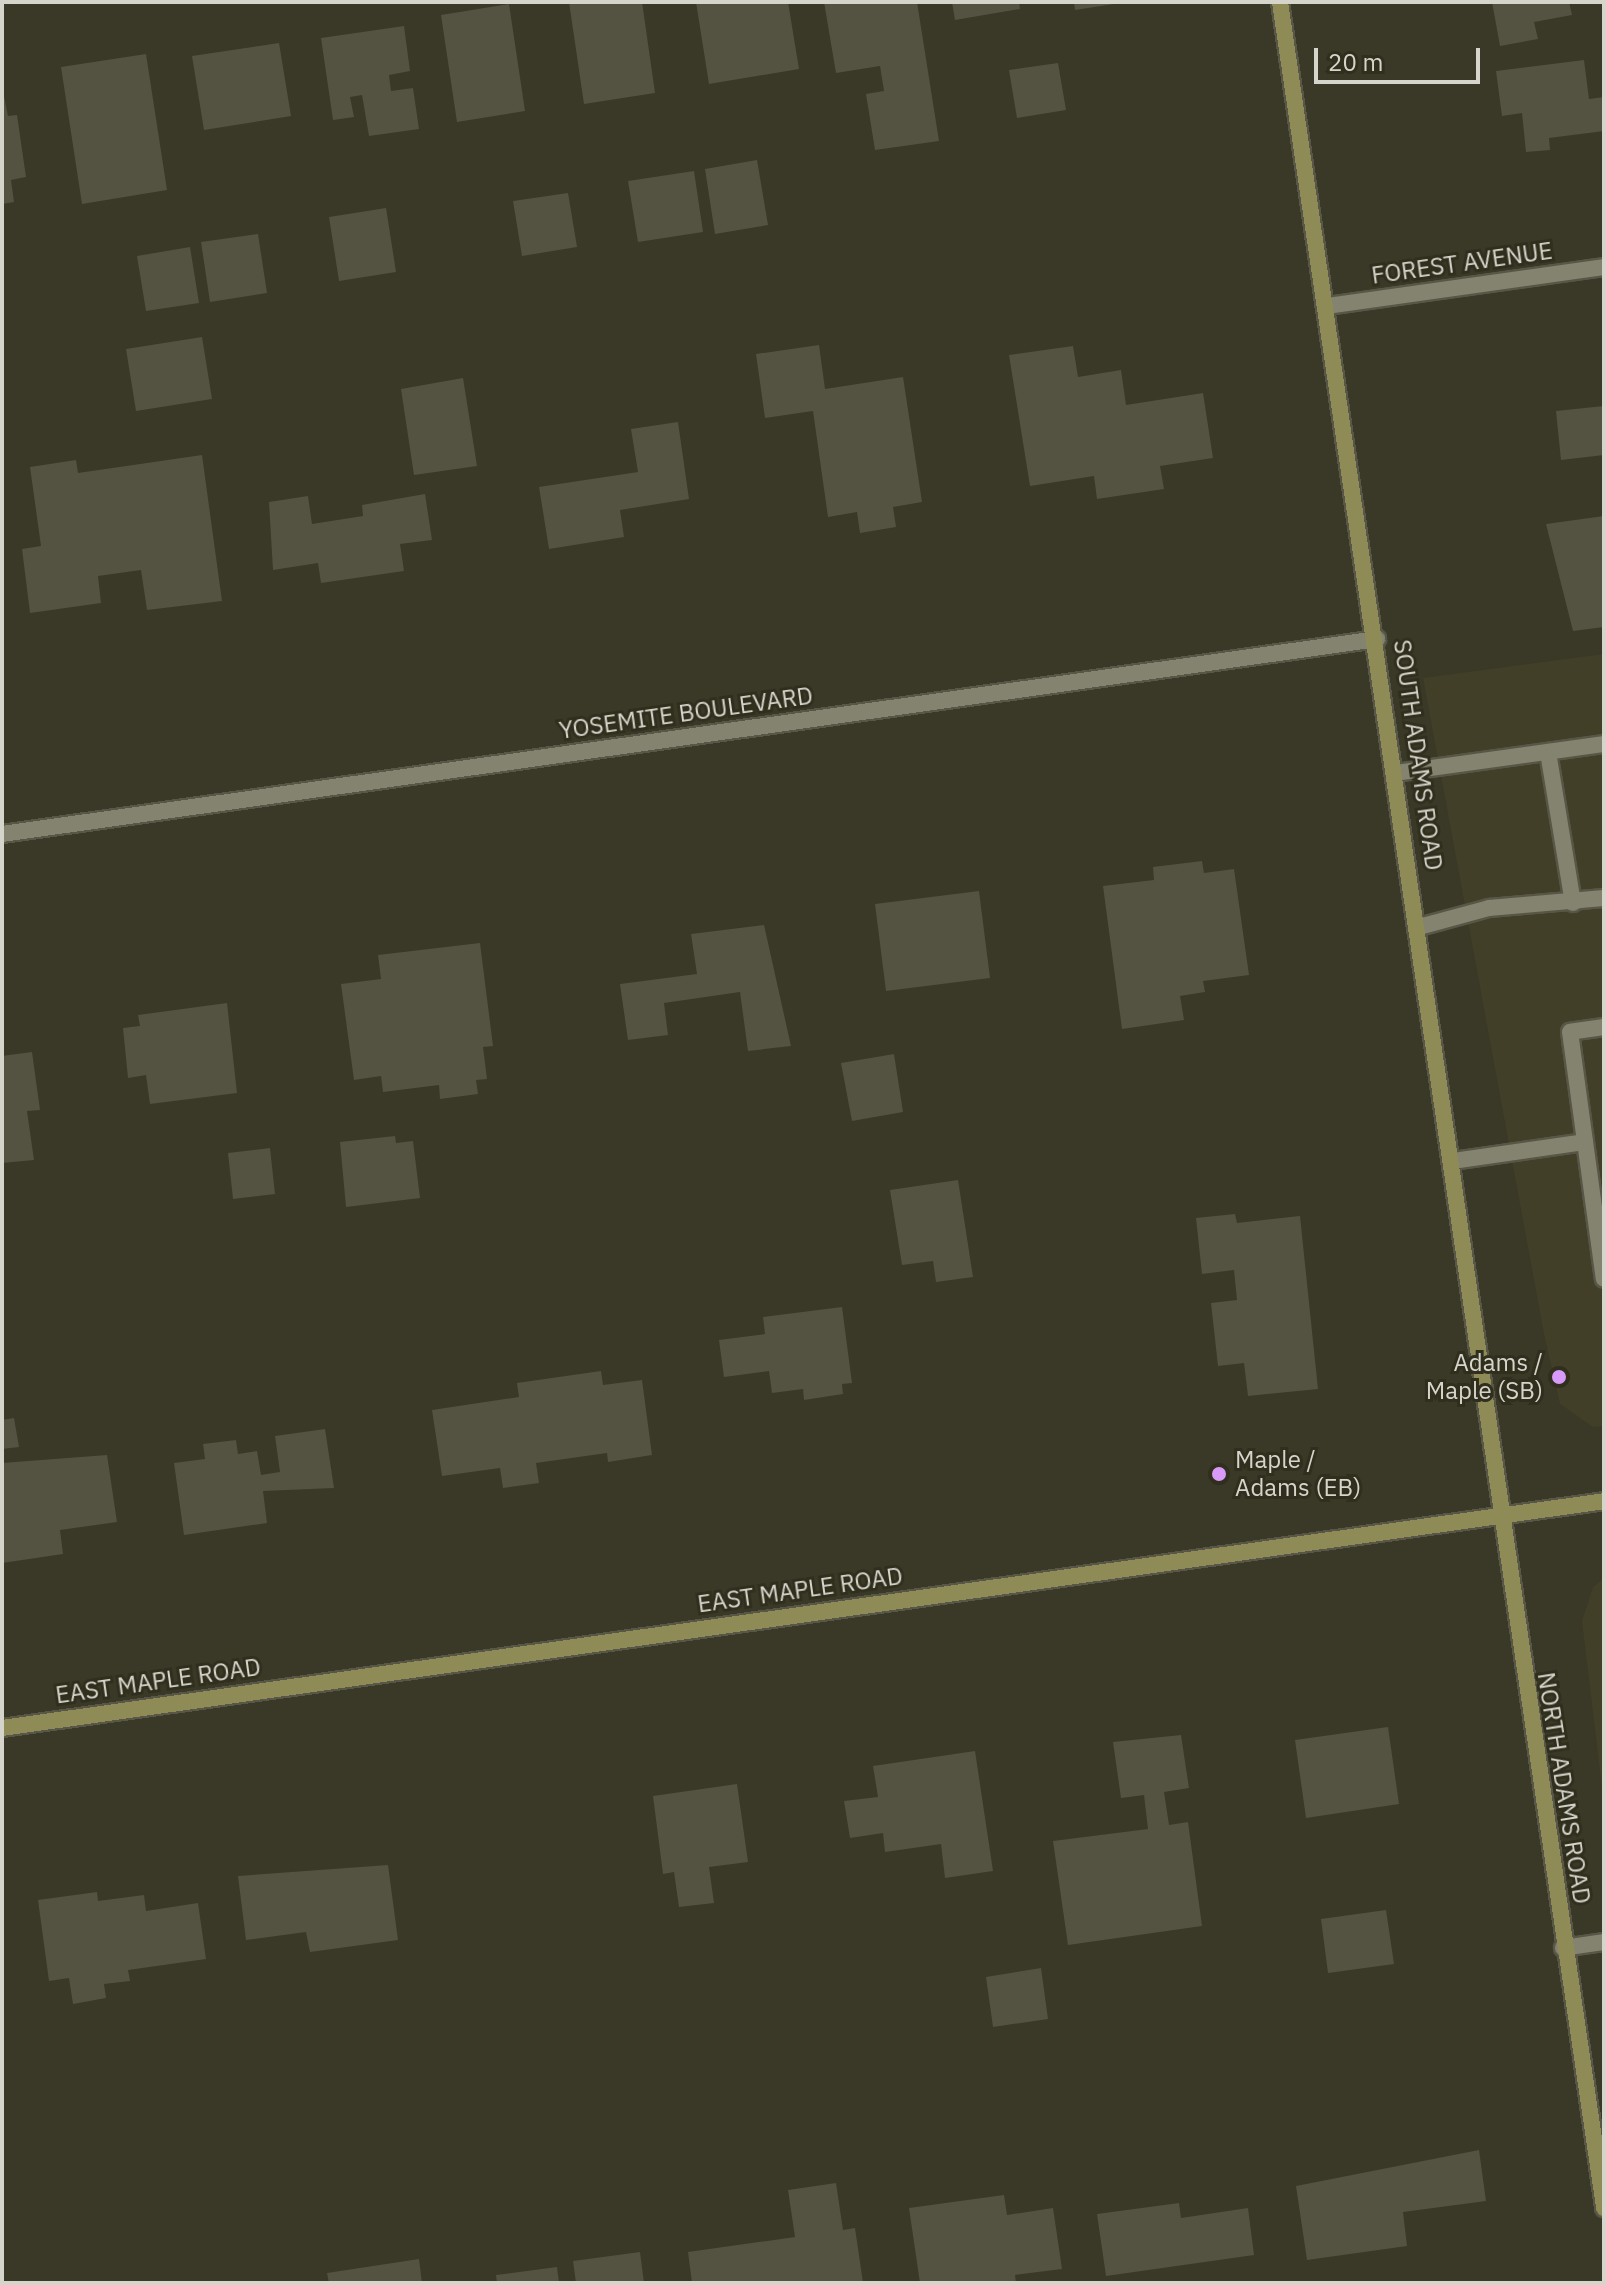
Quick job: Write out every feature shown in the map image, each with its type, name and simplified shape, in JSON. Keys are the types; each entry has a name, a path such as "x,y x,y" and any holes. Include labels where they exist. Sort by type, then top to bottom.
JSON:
{"main road":[{"name":"SOUTH ADAMS ROAD","path":"1280,2 1377,639 1502,1516"},
{"name":"EAST MAPLE ROAD","path":"2,1728 1604,1501"},
{"name":"NORTH ADAMS ROAD","path":"1502,1516 1563,1948 1604,2208"}],"street":[{"name":"FOREST AVENUE","path":"1327,306 1604,267"},
{"name":"YOSEMITE BOULEVARD","path":"2,834 1377,639"},
{"path":"1395,773 1604,744"},
{"path":"1548,752 1573,903"},
{"path":"1419,927 1489,908 1604,898"},
{"path":"1604,1027 1570,1032 1604,1279"},
{"path":"1453,1161 1585,1142"},
{"path":"1563,1948 1604,1942"}],"shaded area":[{"path":"1604,654 1604,1426 1593,1427 1560,1404 1544,1334 1423,678"},
{"path":"1604,1578 1604,1804 1582,1621 1593,1587"}],"building":[{"path":"569,2 642,2 655,93 584,104"},
{"path":"696,2 788,2 799,69 709,84"},
{"path":"824,2 917,2 939,141 875,150 866,94 884,91 880,66 836,73"},
{"path":"952,2 1019,2 1020,9 955,20"},
{"path":"1074,2 1114,2 1114,4 1075,10"},
{"path":"1492,2 1569,2 1572,15 1534,22 1538,39 1500,46"},
{"path":"509,4 525,111 457,122 441,15"},
{"path":"404,26 410,71 389,75 391,91 413,88 419,129 369,136 362,95 350,97 354,117 333,120 321,38"},
{"path":"279,43 291,116 204,130 192,56"},
{"path":"146,54 167,190 82,204 61,67"},
{"path":"1584,60 1589,99 1604,97 1604,131 1549,138 1550,150 1526,152 1522,113 1502,116 1496,71"},
{"path":"1058,63 1066,110 1017,118 1009,70"},
{"path":"2,86 8,116 17,115 26,177 11,180 14,202 2,204"},
{"path":"757,160 768,225 715,234 705,169"},
{"path":"694,171 703,232 638,242 628,181"},
{"path":"568,193 577,247 522,256 513,201"},
{"path":"386,208 396,272 339,281 329,217"},
{"path":"258,234 267,293 210,302 201,242"},
{"path":"190,247 199,303 146,311 137,256"},
{"path":"202,337 212,399 136,411 126,349"},
{"path":"819,345 825,389 903,377 922,502 893,507 896,527 860,533 857,512 828,517 813,411 765,418 756,354"},
{"path":"1073,346 1078,377 1121,370 1126,405 1203,393 1213,458 1160,466 1164,489 1097,499 1094,476 1030,486 1009,355"},
{"path":"463,378 477,466 414,475 401,389"},
{"path":"1604,406 1604,455 1561,460 1556,411"},
{"path":"678,422 689,499 620,510 624,537 549,549 539,487 638,472 631,429"},
{"path":"202,455 222,601 147,610 141,570 98,576 101,603 30,613 22,549 41,546 30,467 76,460 78,473"},
{"path":"425,494 432,540 400,544 404,571 321,583 318,563 273,570 269,502 308,496 312,524 363,516 362,505"},
{"path":"1604,516 1604,627 1573,631 1546,524"},
{"path":"1202,861 1204,873 1234,869 1249,975 1203,981 1205,992 1180,996 1184,1020 1122,1029 1103,886 1154,880 1153,867"},
{"path":"979,891 990,978 886,991 875,904"},
{"path":"764,925 791,1046 748,1051 740,992 664,1003 668,1035 628,1040 620,984 697,974 691,934"},
{"path":"480,943 493,1046 483,1047 487,1079 476,1080 478,1094 440,1099 439,1085 383,1092 381,1076 354,1080 341,984 381,979 378,955"},
{"path":"227,1003 237,1093 150,1104 146,1075 128,1078 123,1028 140,1026 138,1015"},
{"path":"32,1052 40,1110 27,1111 34,1160 2,1163 2,1056"},
{"path":"894,1054 903,1112 852,1121 841,1063"},
{"path":"395,1136 396,1143 413,1141 420,1198 346,1207 340,1142"},
{"path":"270,1148 275,1194 233,1199 228,1153"},
{"path":"958,1180 973,1277 936,1282 933,1261 902,1265 890,1190"},
{"path":"1235,1214 1237,1223 1300,1216 1318,1389 1248,1396 1244,1363 1218,1366 1211,1303 1237,1300 1234,1270 1202,1274 1196,1218"},
{"path":"842,1307 852,1383 842,1384 843,1394 804,1400 803,1389 772,1393 769,1371 724,1377 719,1340 765,1334 763,1317"},
{"path":"601,1371 603,1385 642,1380 652,1455 608,1462 607,1453 536,1463 539,1483 503,1488 500,1468 442,1476 432,1410 519,1397 517,1383"},
{"path":"14,1418 19,1447 2,1449 2,1420"},
{"path":"325,1429 334,1488 263,1491 267,1523 184,1535 174,1463 205,1459 203,1444 236,1440 238,1454 257,1451 261,1475 280,1472 275,1436"},
{"path":"107,1455 117,1522 60,1530 63,1554 2,1563 2,1463"},
{"path":"1388,1727 1399,1804 1306,1818 1295,1740"},
{"path":"1181,1735 1189,1788 1164,1792 1169,1825 1188,1822 1202,1926 1068,1945 1053,1841 1148,1829 1144,1795 1121,1798 1113,1742"},
{"path":"975,1751 993,1871 945,1878 941,1844 885,1852 883,1833 850,1838 844,1801 878,1797 873,1766"},
{"path":"737,1784 748,1862 709,1867 714,1903 679,1907 674,1872 663,1874 653,1796"},
{"path":"388,1865 398,1940 310,1952 306,1932 246,1940 238,1876"},
{"path":"97,1892 98,1901 144,1895 146,1911 198,1903 206,1959 128,1970 130,1981 104,1984 106,1998 73,2004 69,1978 49,1981 38,1900"},
{"path":"1386,1910 1394,1964 1328,1973 1321,1919"},
{"path":"1041,1968 1048,2019 993,2027 986,1977"},
{"path":"1479,2150 1486,2201 1403,2212 1407,2246 1307,2260 1296,2186"},
{"path":"836,2183 843,2230 855,2228 863,2283 692,2283 688,2252 795,2237 788,2190"},
{"path":"1004,2195 1007,2215 1053,2208 1062,2269 1015,2275 1016,2283 920,2283 909,2208"},
{"path":"1179,2203 1181,2218 1248,2208 1254,2255 1106,2276 1097,2214"},
{"path":"640,2252 644,2283 576,2283 573,2261"},
{"path":"419,2259 422,2283 329,2283 327,2273"},
{"path":"557,2267 559,2283 497,2283 496,2275"}],"place":[{"name":"Adams / Maple (SB)","path":"1559,1377"},
{"name":"Maple / Adams (EB)","path":"1219,1474"}]}
